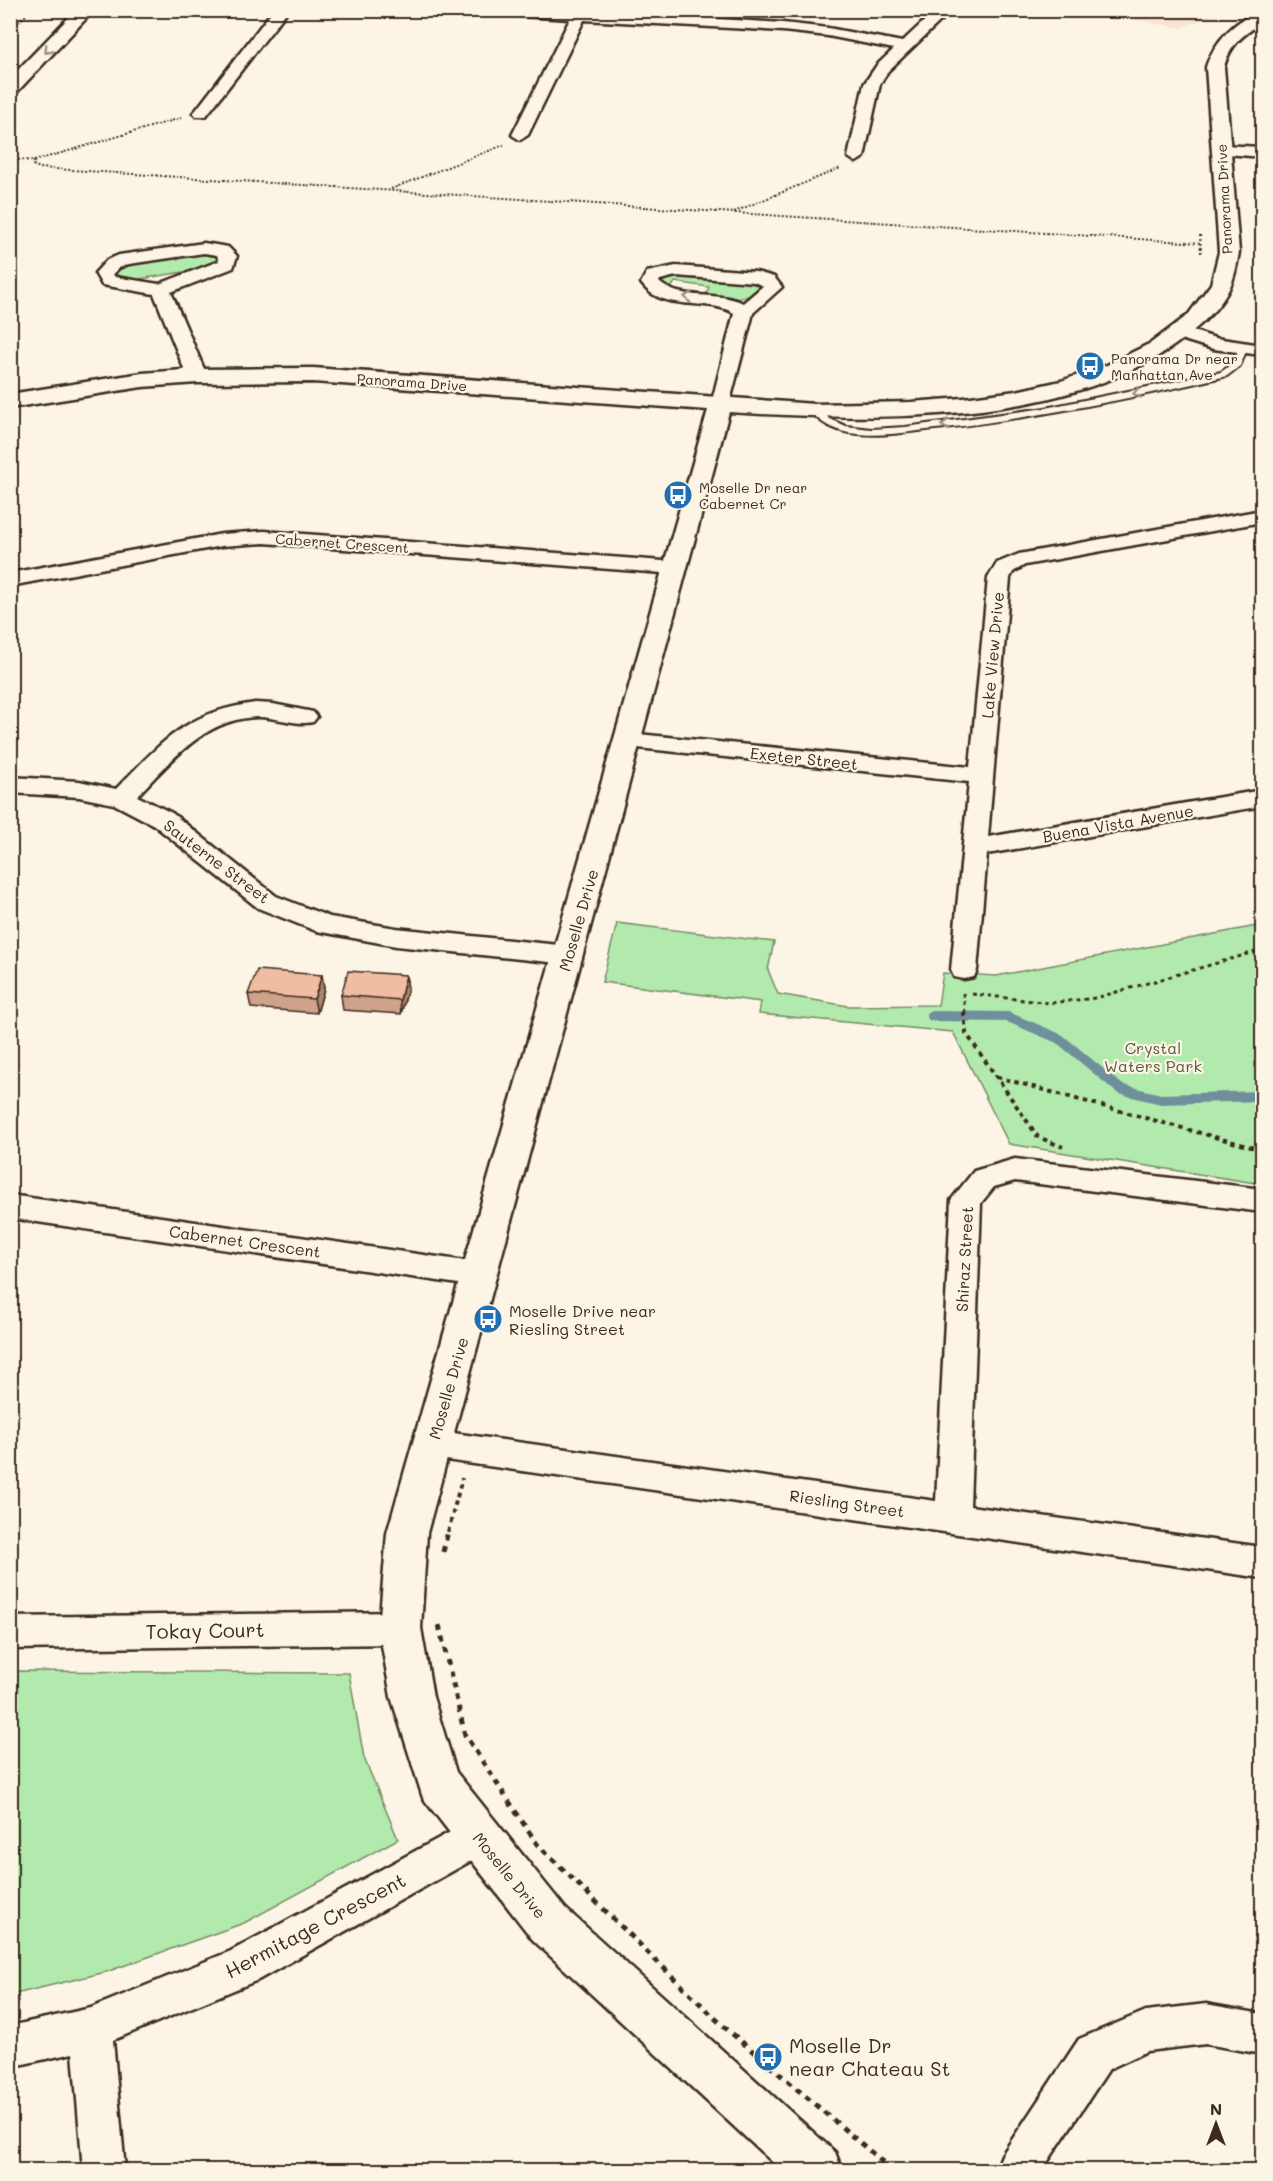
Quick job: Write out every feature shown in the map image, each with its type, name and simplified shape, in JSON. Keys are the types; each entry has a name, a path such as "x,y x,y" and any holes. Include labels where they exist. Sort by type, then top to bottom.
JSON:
{"street":[{"path":"10,89 86,10"},
{"path":"201,113 281,10"},
{"path":"490,10 783,27 828,32 904,47"},
{"path":"856,157 872,84 882,68 945,10"},
{"path":"520,135 579,16"},
{"name":"Panorama Drive","path":"10,401 142,380 197,375 313,375 721,405 876,412 935,408 1036,393 1106,372 1146,355 1181,333 1203,311 1223,280 1229,252 1215,67 1217,58 1232,36 1263,16"},
{"path":"1221,150 1263,152"},
{"path":"204,248 222,251 228,255 227,264 217,270 180,281 161,290 108,281 104,273 113,264 125,259 188,249 204,248"},
{"path":"721,405 744,311 773,288 768,281 756,277 676,271 653,276 650,283 652,289 665,294 729,303 744,311"},
{"path":"161,290 197,375"},
{"path":"1181,333 1213,343 1263,350"},
{"name":"Moselle Drive","path":"721,405 714,421 676,568 407,1533 400,1628 412,1697 438,1783 478,1836 549,1924 817,2170"},
{"name":"Lake View Drive","path":"963,981 999,578 1005,568 1019,560 1263,516"},
{"name":"Cabernet Crescent","path":"10,579 222,540 264,537 676,568"},
{"path":"121,798 187,732 220,716 256,709 304,717"},
{"name":"Exeter Street","path":"628,740 980,776"},
{"name":"Sauterne Street","path":"10,785 79,789 121,798 163,819 267,902 325,925 396,937 568,955"},
{"name":"Buena Vista Avenue","path":"974,848 1263,798"},
{"name":"Shiraz Street","path":"952,1518 966,1200 984,1179 1015,1170 1263,1201"},
{"name":"Cabernet Crescent","path":"10,1206 479,1275"},
{"name":"Riesling Street","path":"432,1444 1263,1563"},
{"name":"Tokay Court","path":"10,1633 400,1628"},
{"name":"Hermitage Crescent","path":"10,2047 91,2028 244,1966 478,1836"},
{"path":"1017,2170 1094,2054 1146,2031 1206,2024 1263,2034"},
{"path":"91,2028 104,2170"}],"lane":[{"name":"Panorama Drive","path":"815,411 823,419 850,430 891,430 980,422 1049,412 1224,374 1237,364 1243,349"}],"path":[{"path":"10,30 31,10"},
{"path":"10,159 34,161 201,113"},
{"path":"387,190 503,146 520,135"},
{"path":"733,213 840,168 856,157"},
{"path":"34,161 33,165 40,168 1200,243"},
{"path":"963,981 984,997 1050,1004 1096,998 1263,950"},
{"path":"963,1006 966,1033 1038,1137 1072,1149"},
{"path":"997,1077 1263,1150"},
{"path":"441,1562 463,1474"},
{"path":"438,1623 465,1735 537,1844 722,2025 892,2170"}],"shaded area":[{"path":"1225,11 1180,28 1090,12"}],"green space":[{"path":"203,252 214,254 220,260 215,267 133,280 121,280 115,272 122,267 157,258"},
{"path":"681,275 756,282 761,289 747,296 728,299 705,296 709,287 675,282 669,291 661,283 666,277"},
{"name":"Crystal Waters Park","path":"617,923 774,942 768,970 778,994 848,1006 938,1005 943,973 996,976 1262,925 1262,1184 1009,1144 953,1032 759,1014 761,1002 602,982"},
{"path":"11,1671 349,1673 364,1758 398,1839 244,1923 106,1972 11,1995"}],"building":[{"path":"257,970 322,975 314,999 248,994"},
{"path":"348,971 406,975 400,1000 341,995"}],"waterway":[{"path":"932,1016 1008,1017 1060,1039 1120,1089 1161,1099 1262,1096"}],"place":[{"name":"Panorama Dr near Manhattan Ave","path":"1090,366"},
{"name":"Moselle Dr near Cabernet Cr","path":"678,495"},
{"name":"Moselle Drive near Riesling Street","path":"488,1319"},
{"name":"Moselle Dr near Chateau St","path":"768,2057"}]}
